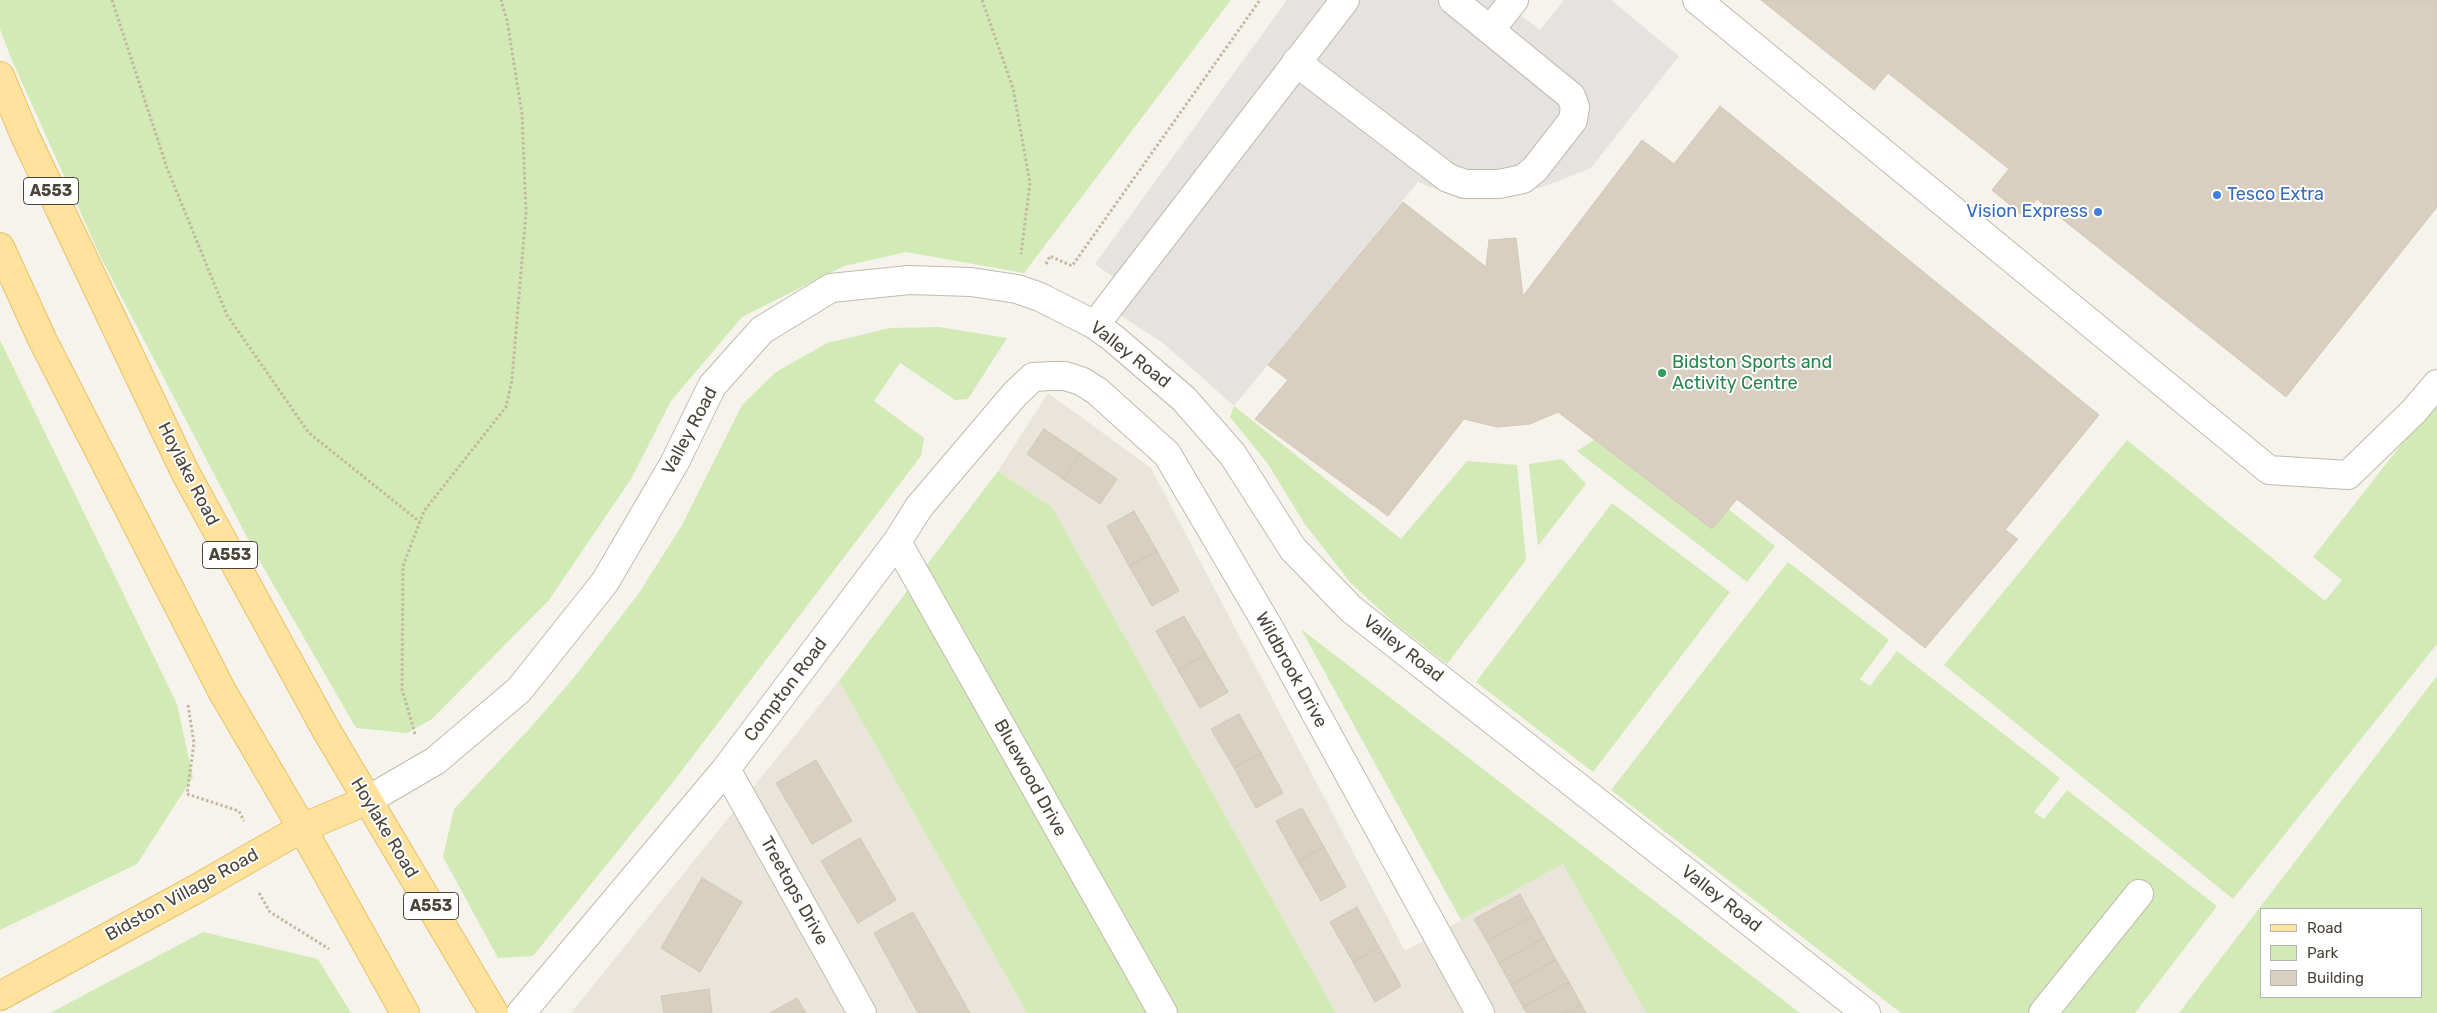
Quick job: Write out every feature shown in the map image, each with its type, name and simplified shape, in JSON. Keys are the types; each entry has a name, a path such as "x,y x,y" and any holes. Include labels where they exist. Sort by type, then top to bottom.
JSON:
{"main road":[{"name":"Hoylake Road","path":"0,76 25,136 185,472 320,719 494,1013"},
{"path":"0,247 43,342 222,692 302,828 405,1013"},
{"name":"Bidston Village Road","path":"0,996 196,889 302,828 368,800"}],"street":[{"path":"1095,325 1344,0"},
{"path":"1296,62 1448,178 1465,184 1499,184 1523,179 1535,169 1573,120 1575,107 1571,96 1453,0"},
{"path":"1490,30 1514,0"},
{"path":"1697,0 2269,470 2348,475 2414,411 2437,384"},
{"name":"Valley Road","path":"368,800 435,761 519,690 604,582 675,462 712,386 762,330 831,288 909,280 971,282 1017,289 1040,297 1095,325 1114,338 1184,399 1233,455 1293,549 1351,609 1866,1013"},
{"name":"Compton Road","path":"521,1013 726,770 897,542 919,507 1015,394 1033,377 1052,376"},
{"name":"Wildbrook Drive","path":"1052,376 1065,376 1081,381 1097,390 1167,454 1268,626 1480,1013"},
{"name":"Bluewood Drive","path":"897,542 1162,1013"},
{"name":"Treetops Drive","path":"726,770 862,1013"},
{"path":"2043,1013 2139,894"}],"path":[{"path":"112,0 167,168 227,315 309,433 420,522"},
{"path":"424,767 402,689 403,566 424,511 506,407 512,380 526,212 522,114 507,20 501,0"},
{"path":"982,0 1013,88 1030,184 1017,289"},
{"path":"1050,268 1045,265 1050,256 1072,266 1260,0"}],"shaded area":[{"path":"1287,0 1501,0 1540,30 1564,0 1611,0 1679,56 1591,168 1551,184 1507,198 1460,199 1418,182 1234,406 1163,343 1096,300 1113,277 1095,264"},
{"path":"1048,393 1151,468 1405,951 1563,864 1646,1013 1336,1013 1052,507 998,471"},
{"path":"839,681 1027,1013 571,1013"}],"green space":[{"path":"0,0 1231,0 1024,273 906,252 844,266 742,317 671,401 631,479 549,600 432,719 407,733 356,728 258,558 100,256 11,58 0,29"},
{"path":"939,327 1007,338 968,399 955,400 900,363 874,401 924,438 921,456 670,786 533,956 498,958 443,857 454,809 531,727 576,675 639,593 682,525 742,405 776,372 827,343 890,328"},
{"path":"0,340 177,704 193,777 137,864 0,930"},
{"path":"2437,399 2437,644 2233,899 1944,665 2127,440 2325,601 2342,580 2313,557"},
{"path":"1234,406 1401,539 1467,461 1517,465 1526,560 1447,664 1393,622 1350,582 1304,523 1268,464 1230,417"},
{"path":"1594,440 1712,529 1728,509 1775,546 1747,582 1577,451"},
{"path":"1562,459 1586,484 1538,546 1529,464"},
{"path":"998,471 1052,507 1336,1013 1027,1013 839,681"},
{"path":"1612,503 1730,592 1593,772 1476,682"},
{"path":"1788,562 1889,640 1860,679 1870,686 1897,651 2060,778 2034,812 2044,819 2067,790 2217,906 2135,1013 1901,1013 1611,790"},
{"path":"1301,629 1800,1013 1646,1013 1563,864 1461,920"},
{"path":"2437,676 2437,1013 2179,1013"},
{"path":"203,932 318,959 351,1013 50,1013"}],"building":[{"name":"Tesco Extra","path":"1761,0 2437,0 2437,207 2286,397 2037,199 2023,216 1992,190 2009,169 1888,73 1874,90"},
{"name":"Bidston Sports and Activity Centre","path":"1720,106 2099,415 2005,530 2018,539 1925,648 1737,499 1712,529 1558,412 1530,424 1497,427 1464,419 1388,516 1255,419 1288,380 1268,365 1403,202 1486,267 1489,240 1516,238 1523,296 1642,140 1674,164"},
{"path":"1044,429 1081,454 1063,479 1027,454"},
{"path":"1081,454 1117,479 1100,504 1063,479"},
{"path":"1134,511 1157,551 1129,566 1107,526"},
{"path":"1157,551 1179,591 1152,606 1129,566"},
{"path":"1184,616 1206,654 1178,670 1156,631"},
{"path":"1206,654 1228,692 1200,708 1178,670"},
{"path":"1239,714 1261,753 1234,768 1211,729"},
{"path":"1261,753 1283,793 1256,808 1234,768"},
{"path":"816,760 852,821 812,844 776,783"},
{"path":"1302,808 1324,847 1298,861 1276,821"},
{"path":"860,838 896,900 858,923 821,861"},
{"path":"1324,847 1346,887 1321,901 1298,861"},
{"path":"702,878 742,902 700,972 661,948"},
{"path":"1520,894 1532,916 1487,941 1474,919"},
{"path":"1357,907 1379,947 1353,962 1330,922"},
{"path":"913,912 970,1013 918,1013 874,933"},
{"path":"1532,916 1544,938 1499,963 1487,941"},
{"path":"1544,938 1556,960 1511,985 1499,963"},
{"path":"1379,947 1401,986 1375,1002 1353,962"},
{"path":"1556,960 1569,982 1523,1007 1511,985"},
{"path":"1569,982 1581,1004 1565,1013 1527,1013 1523,1007"},
{"path":"709,989 712,1013 664,1013 661,996"},
{"path":"797,998 806,1013 770,1013"},
{"path":"1581,1004 1586,1013 1565,1013"}],"place":[{"name":"Tesco Extra","path":"2217,195"},
{"name":"Vision Express","path":"2098,212"},
{"name":"Bidston Sports and Activity Centre","path":"1662,373"}]}
